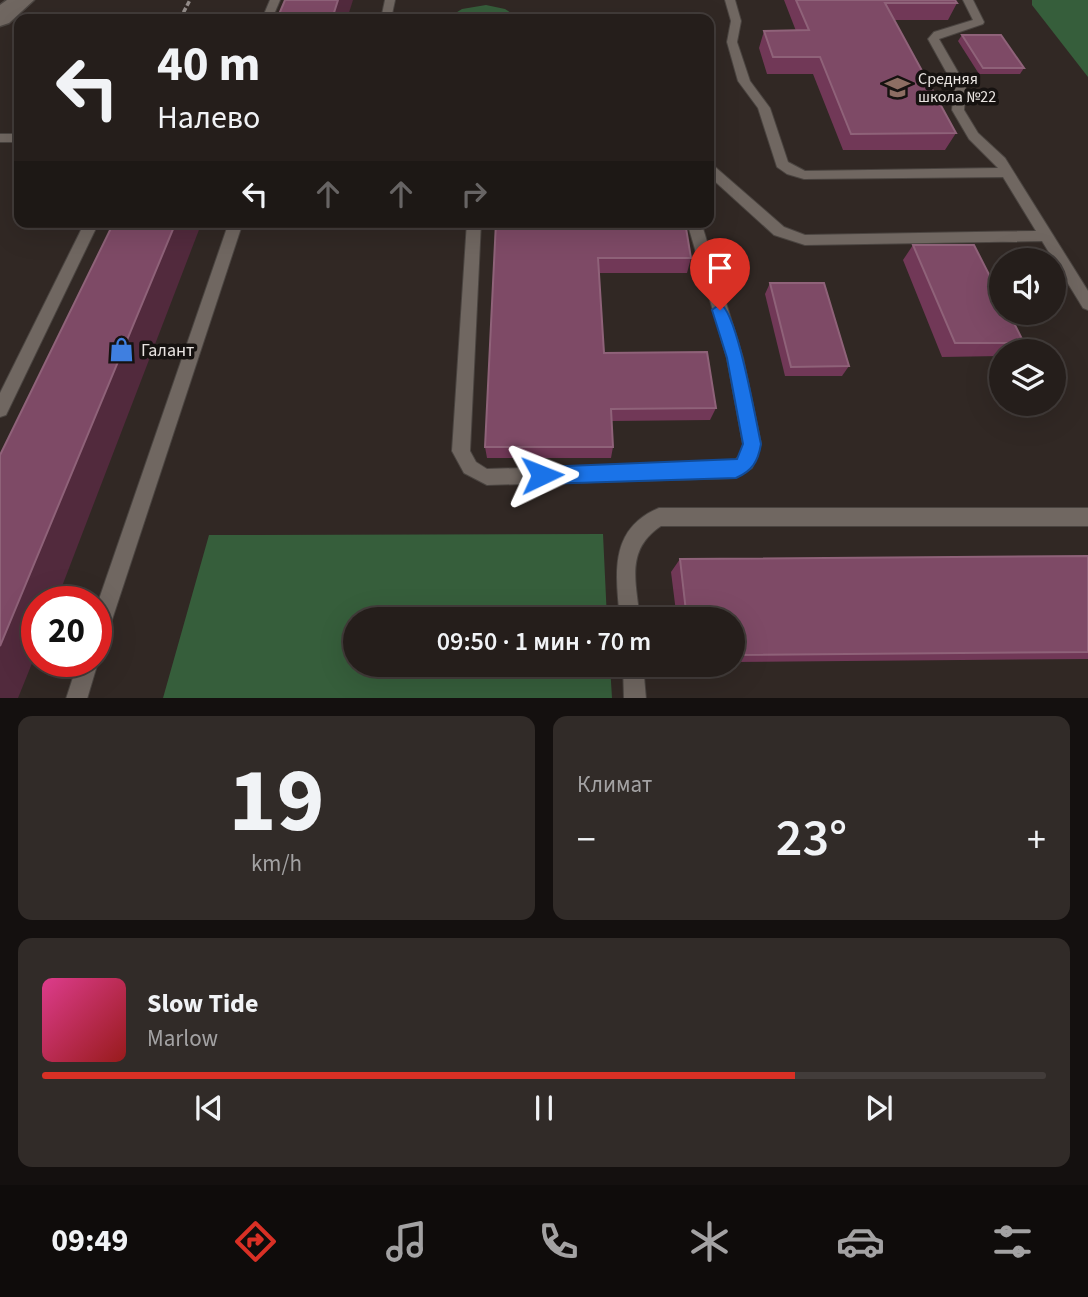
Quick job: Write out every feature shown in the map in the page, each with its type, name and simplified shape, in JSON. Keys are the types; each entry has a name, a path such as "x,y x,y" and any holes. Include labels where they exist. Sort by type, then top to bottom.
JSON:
{"main road":[{"path":"0,18 22,0"}],"lane":[{"path":"730,0 736,21 732,42 744,80 764,108 782,164 792,172 804,175 1007,172"},
{"path":"968,0 979,17 979,22 938,34 933,39 960,86 958,110 973,136 1000,161 1088,304"},
{"path":"714,173 779,231 805,240 1046,236"},
{"path":"0,410 89,228"},
{"path":"112,590 234,228"},
{"path":"474,228 461,451 464,463 486,477 736,470 744,465 750,456 752,444 735,358 696,228"},
{"path":"629,607 625,558 631,540 642,526 659,517 1088,517"},
{"path":"76,698 83,677"},
{"path":"634,677 635,698"}],"green space":[{"path":"1032,0 1088,0 1088,77 1032,5"},
{"path":"486,5 505,9 512,14 454,14 462,9"},
{"path":"603,534 606,607 343,607 343,677 611,677 612,698 163,698 209,535"}],"building":[{"path":"285,0 338,0 334,14 279,14"},
{"path":"796,0 955,0 957,3 885,3 956,133 851,134 820,57 773,57 764,31 809,30"},
{"path":"962,35 1001,35 1024,68 983,68"},
{"path":"111,228 174,228 25,586 21,586 21,595 0,646 0,455"},
{"path":"496,228 686,228 691,258 598,258 604,353 707,352 716,408 611,409 613,447 485,447"},
{"path":"913,245 974,245 989,274 989,325 1015,325 1022,339 955,343"},
{"path":"770,283 824,283 849,366 791,367"},
{"path":"1088,556 1088,652 745,655 745,607 686,607 680,559"}],"place":[{"name":"Средняя школа №22","path":"898,87"},
{"name":"Галант","path":"121,350"}],"route":[{"path":"542,475 736,470 744,465 750,456 752,444 735,358 720,310"}]}
